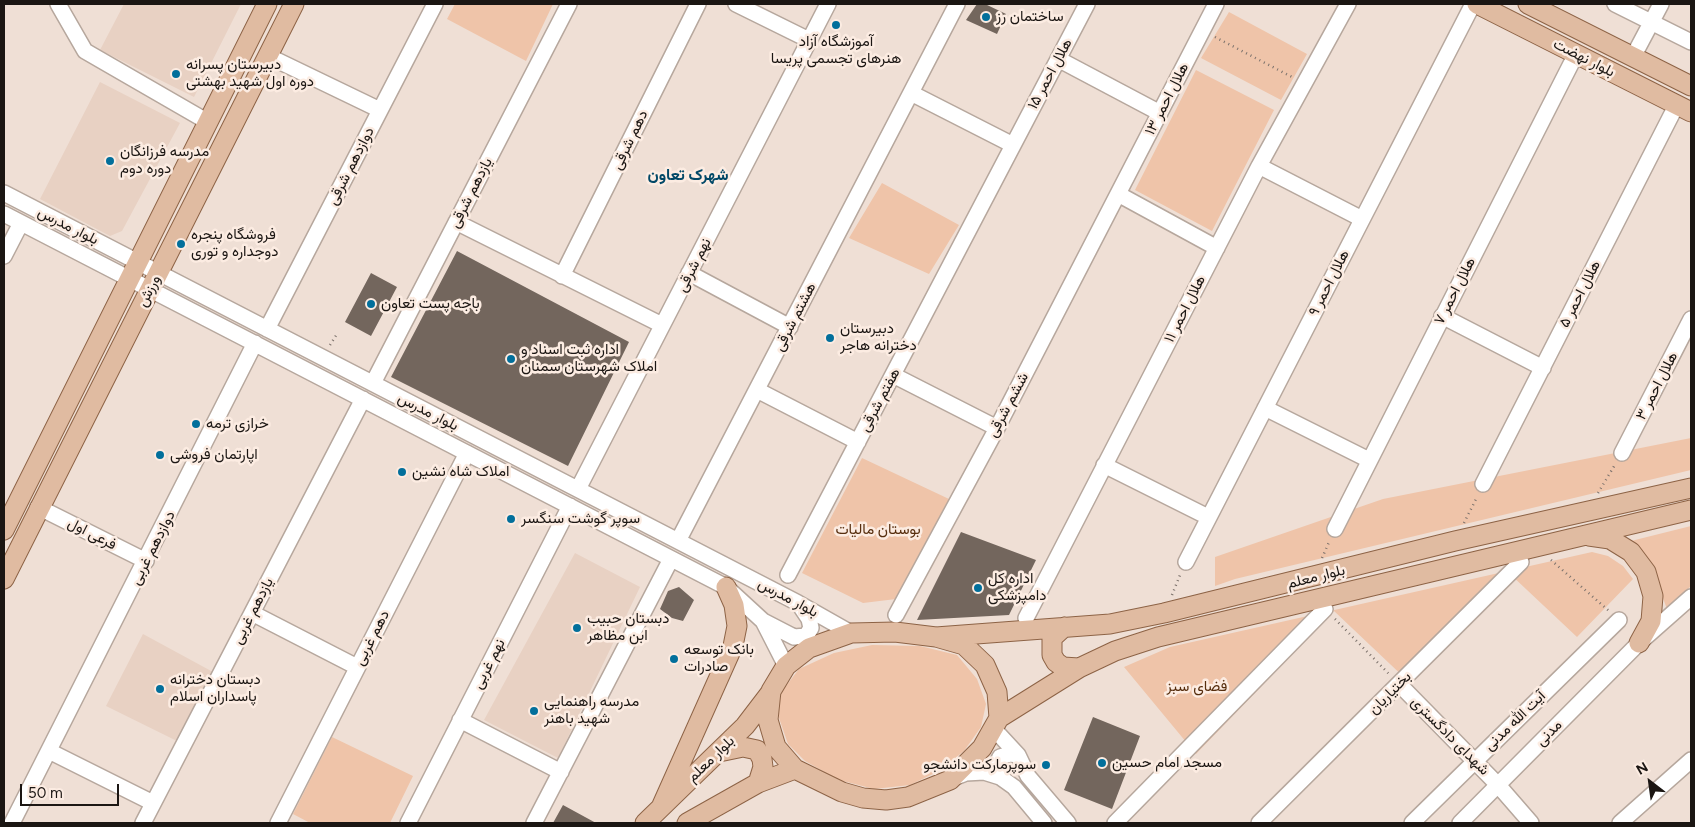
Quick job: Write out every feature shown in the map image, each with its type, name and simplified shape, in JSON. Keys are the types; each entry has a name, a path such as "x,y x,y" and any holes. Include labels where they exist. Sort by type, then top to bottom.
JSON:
{"main road":[{"name":"ورزش","path":"4,530 100,335 268,4"},
{"name":"ورزش","path":"4,579 38,507 294,4"},
{"name":"بلوار نهضت","path":"1477,4 1684,108"},
{"name":"بلوار نهضت","path":"1528,4 1691,86"},
{"path":"228,82 250,91"},
{"path":"100,335 121,345"},
{"name":"بلوار معلم","path":"936,637 1110,624 1314,578 1455,541 1691,488"},
{"name":"بلوار معلم","path":"996,723 1079,668 1115,651 1158,637 1691,510"},
{"path":"1585,535 1610,539 1631,552 1646,572 1653,596 1651,621 1639,643"},
{"path":"662,805 733,646 737,626 734,605 726,587"},
{"path":"1064,627 1052,638 1052,655 1056,662 1063,667 1079,668"},
{"path":"771,691 768,720 776,747 795,769 842,792 863,798 886,800 908,797 950,780 982,748 996,723 997,692 985,665 964,645 936,637 895,632 851,633 809,648 786,666"},
{"name":"بلوار معلم","path":"645,823 745,726 771,691 786,666"},
{"path":"719,752 743,748 757,750 762,759 763,767 758,783"},
{"path":"687,823 758,783 795,769"}],"street":[{"path":"58,4 85,51 208,122"},
{"name":"دوازدهم شرقی","path":"267,329 435,4"},
{"name":"یازدهم شرقی","path":"373,383 569,4"},
{"name":"دهم شرقی","path":"562,276 698,4"},
{"path":"736,4 809,40"},
{"name":"نهم شرقی","path":"578,489 828,4"},
{"name":"هلال احمر ۱۵","path":"1014,145 1087,4"},
{"name":"هلال احمر ۱۳","path":"1118,194 1216,4"},
{"name":"هلال احمر ۱۱","path":"1026,618 1259,166 1348,4"},
{"name":"هلال احمر ۹","path":"1186,562 1473,4"},
{"path":"1615,4 1691,42"},
{"path":"1633,57 1660,4"},
{"name":"هشتم شرقی","path":"678,541 911,93 953,5"},
{"name":"هلال احمر ۷","path":"1334,529 1576,54"},
{"path":"268,56 380,110"},
{"path":"1058,59 1160,113"},
{"path":"911,93 1014,145"},
{"name":"هلال احمر ۵","path":"1483,484 1543,368 1684,108"},
{"name":"هفتم شرقی","path":"788,576 1014,145"},
{"path":"1259,166 1362,219"},
{"name":"بلوار مدرس","path":"4,193 133,270 150,289 726,587 763,621 786,666"},
{"path":"1118,194 1216,248"},
{"name":"ششم شرقی","path":"896,615 997,428 1118,194"},
{"name":"بلوار مدرس","path":"4,214 133,270 158,273 798,603 851,633"},
{"path":"456,222 662,325"},
{"path":"4,256 21,223"},
{"path":"689,273 790,327"},
{"path":"1442,316 1543,368"},
{"name":"هلال احمر ۳","path":"1622,453 1691,319"},
{"name":"دوازدهم غربی","path":"12,823 255,344"},
{"path":"893,375 997,428"},
{"path":"757,390 858,442"},
{"name":"یازدهم غربی","path":"143,823 363,399"},
{"path":"1265,408 1369,460"},
{"path":"445,442 453,425"},
{"name":"دهم غربی","path":"278,823 467,453"},
{"path":"1104,465 1208,517"},
{"name":"نهم غربی","path":"408,823 570,506"},
{"name":"فرعی اول","path":"38,507 146,561"},
{"path":"534,823 671,558"},
{"name":"بختیاریان","path":"1260,823 1521,562"},
{"name":"مدنی","path":"1460,823 1639,643 1691,597"},
{"path":"763,621 794,637 806,636 811,628 809,619 798,603"},
{"path":"1115,823 1325,609"},
{"path":"252,613 357,667"},
{"name":"آیت الله مدنی","path":"1412,823 1474,760 1619,620"},
{"name":"شهدای دادگستری","path":"1399,684 1498,785 1531,823"},
{"path":"460,720 561,772"},
{"path":"996,723 1018,756 1028,776 1068,823"},
{"path":"49,751 153,803"},
{"path":"1000,777 996,766 1000,757 1010,754 1018,756"},
{"path":"1620,823 1691,760"},
{"path":"950,780 966,773 975,772 984,772 1000,777 1014,788 1044,823"}],"path":[{"path":"1202,31 1305,83"},
{"path":"1586,513 1622,453"},
{"path":"1455,541 1483,484"},
{"path":"1314,578 1334,529"},
{"path":"1536,547 1619,620"},
{"path":"1164,613 1186,562"},
{"name":"شهدای دادگستری","path":"1325,609 1399,684"}],"shaded area":[{"name":"دبیرستان پسرانه دوره اول شهید بهشتی","path":"124,4 241,4 194,97 100,50"},
{"name":"مدرسه فرزانگان دوره دوم","path":"100,82 180,123 122,231 110,236 40,199"},
{"name":"دبستان حبیب ابن مظاهر","path":"575,553 640,587 558,758 484,720"},
{"name":"دبستان دخترانه پاسداران اسلام","path":"143,634 213,672 179,742 106,706"}],"green space":[{"path":"455,4 553,4 526,61 447,19"},
{"path":"1229,12 1307,54 1281,100 1201,58"},
{"path":"1196,70 1274,110 1212,231 1135,190"},
{"path":"882,183 959,225 929,274 849,238"},
{"path":"1691,438 1691,470 1235,579 1215,586 1215,557 1383,499"},
{"name":"بوستان مالیات","path":"862,458 949,499 896,599 863,603 802,573"},
{"path":"1691,526 1691,586 1667,609 1648,558 1631,541"},
{"name":"فضای سبز","path":"1592,552 1608,556 1623,566 1633,579 1577,637 1510,574 1409,682 1334,611 1196,754 1124,667 1170,647"},
{"path":"872,645 920,646 957,655 977,679 986,704 981,727 964,751 939,771 910,785 874,789 839,780 805,761 788,744 779,718 779,695 799,669 834,653"},
{"path":"332,737 413,776 390,823 310,823 293,814"}],"building":[{"name":"ساختمان رز","path":"977,4 985,4 1006,14 997,34 966,20"},
{"name":"اداره ثبت اسناد و املاک شهرستان سمنان","path":"457,251 629,342 568,466 391,377"},
{"name":"باجه پست تعاون","path":"371,273 397,287 371,336 345,322"},
{"name":"اداره کل دامپزشکی","path":"961,532 1036,560 1009,615 917,620"},
{"path":"679,587 694,600 683,621 672,618 660,609 668,591"},
{"name":"مسجد امام حسین","path":"1093,717 1140,736 1112,809 1064,790"},
{"path":"563,805 596,823 553,823"}],"place":[{"name":"ساختمان رز","path":"986,17"},
{"name":"آموزشگاه آزاد هنرهای تجسمی پریسا","path":"836,25"},
{"name":"دبیرستان پسرانه دوره اول شهید بهشتی","path":"176,74"},
{"name":"مدرسه فرزانگان دوره دوم","path":"110,161"},
{"name":"فروشگاه پنجره دوجداره و توری","path":"181,244"},
{"name":"باجه پست تعاون","path":"371,304"},
{"name":"دبیرستان دخترانه هاجر","path":"830,338"},
{"name":"اداره ثبت اسناد و املاک شهرستان سمنان","path":"511,359"},
{"name":"خرازی ترمه","path":"196,424"},
{"name":"اپارتمان فروشی","path":"160,455"},
{"name":"املاک شاه نشین","path":"402,472"},
{"name":"سوپر گوشت سنگسر","path":"511,519"},
{"name":"اداره کل دامپزشکی","path":"978,588"},
{"name":"دبستان حبیب ابن مظاهر","path":"577,628"},
{"name":"بانک توسعه صادرات","path":"674,659"},
{"name":"دبستان دخترانه پاسداران اسلام","path":"160,689"},
{"name":"مدرسه راهنمایی شهید باهنر","path":"534,711"},
{"name":"مسجد امام حسین","path":"1102,763"},
{"name":"سوپرمارکت دانشجو","path":"1046,765"}],"district":[{"name":"شهرک تعاون","path":"688,175"}]}
